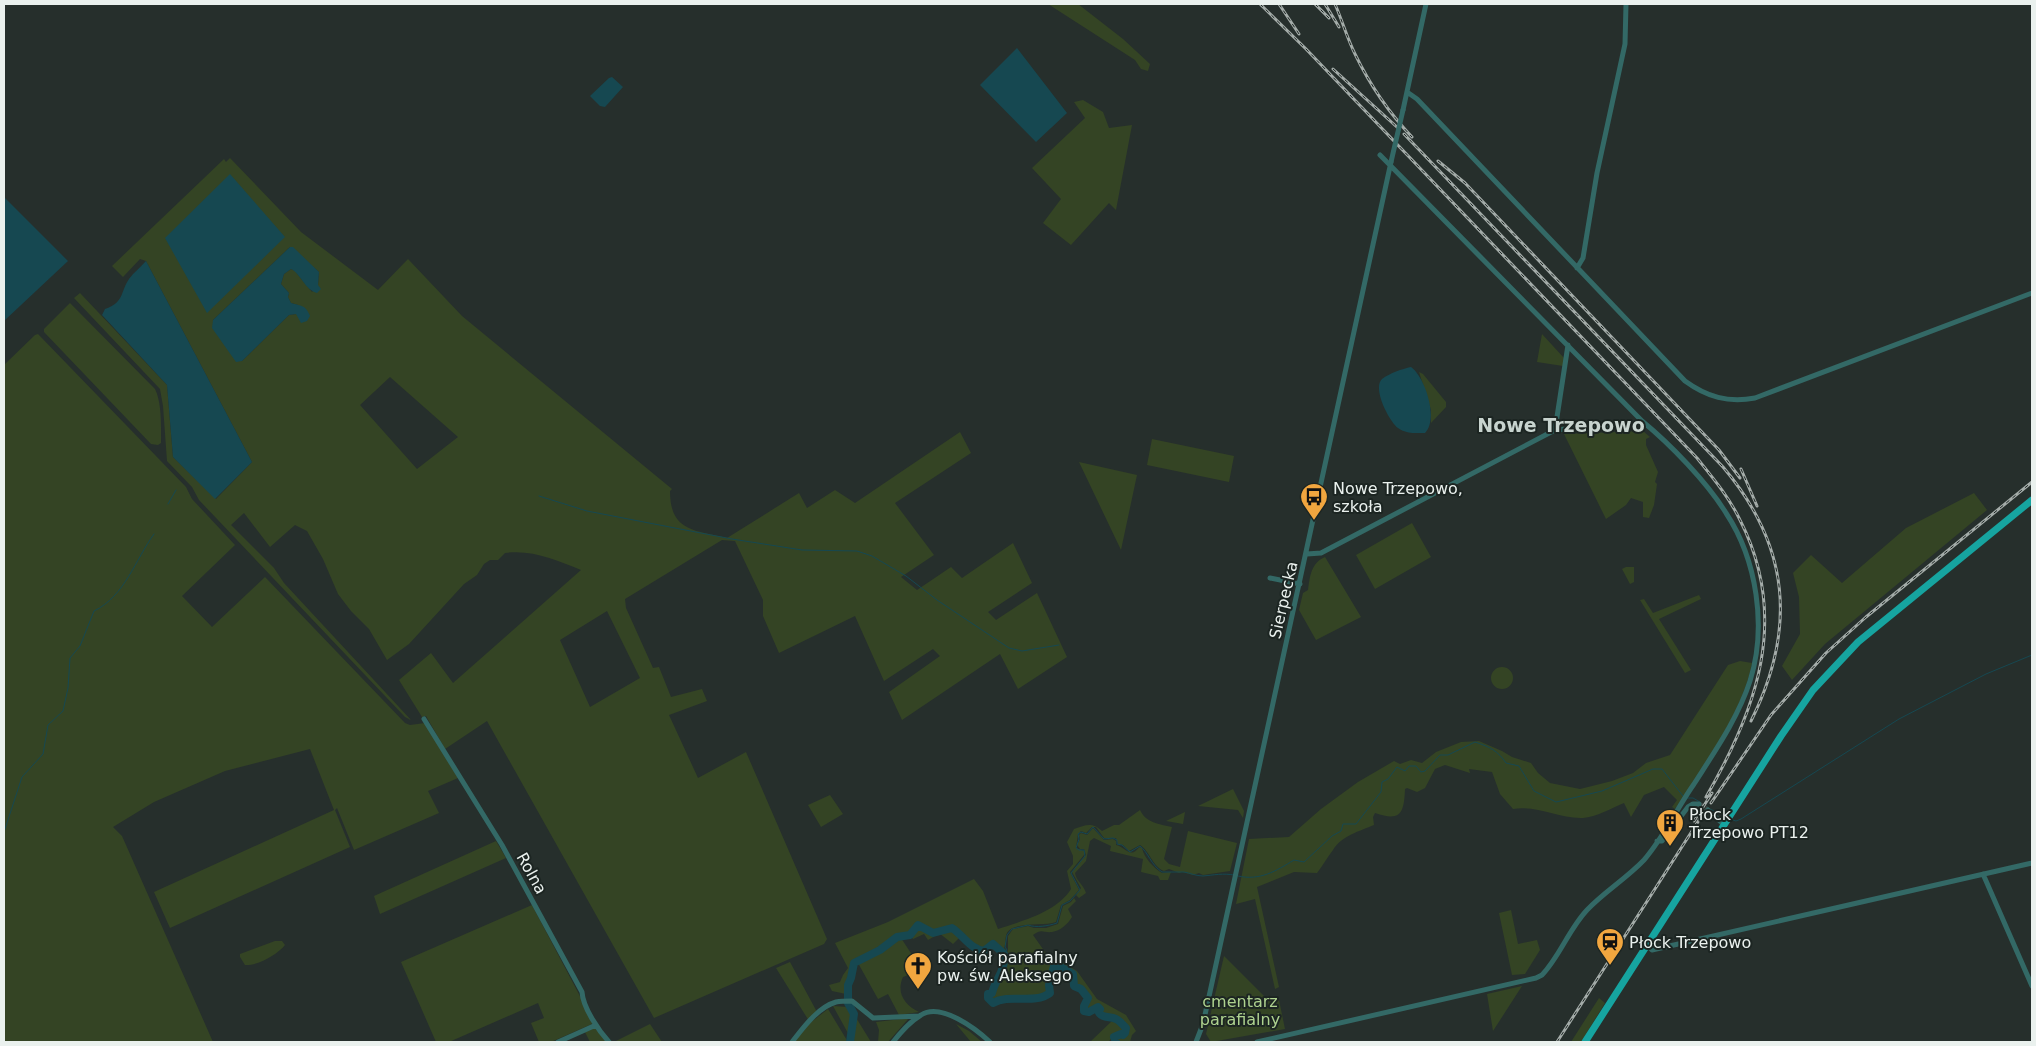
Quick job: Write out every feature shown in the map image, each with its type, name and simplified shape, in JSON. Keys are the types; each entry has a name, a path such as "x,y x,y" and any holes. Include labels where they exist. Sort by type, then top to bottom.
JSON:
{"main road":[{"path":"1586,1042 1799,709 1834,667 1877,626 2032,500"}],"street":[{"name":"Sierpecka","path":"1196,1042 1203,1024 1234,885 1426,4"},
{"path":"1578,268 1583,258 1597,173 1624,44 1626,4"},
{"path":"1407,92 1417,99 1685,381 1711,396 1740,401 1755,398 2032,293"},
{"path":"1258,1042 1539,977 1584,913 1641,862 1657,841 1732,722 1750,681 1757,644 1756,597 1745,553 1727,514 1697,476 1391,164 1380,155"},
{"path":"1555,430 1568,345"},
{"path":"1307,554 1321,553 1555,430 1642,421"},
{"path":"1270,578 1300,584"},
{"name":"Rolna","path":"424,719 519,876 582,992 582,998 596,1025 609,1042"},
{"path":"1657,841 1662,840 1690,805 1699,804"},
{"path":"1708,810 1725,823"},
{"path":"1647,945 1652,950 1657,949 2032,863"},
{"path":"1983,874 2032,986"},
{"path":"792,1042 805,1025 825,1008 835,1002 848,1001 873,1018 919,1016 933,1011 943,1012 966,1024 990,1042"},
{"path":"893,1042 919,1016"},
{"path":"558,1042 596,1025"}],"green space":[{"path":"1048,4 1078,4 1123,39 1150,64 1148,71 1141,69 1135,60"},
{"path":"1083,100 1103,112 1109,128 1132,125 1116,210 1109,203 1071,245 1043,223 1061,199 1032,168 1085,118 1074,102"},
{"path":"230,158 301,232 378,290 408,259 462,316 672,489 670,491 671,504 674,515 686,527 727,538 799,493 807,508 835,490 855,503 960,432 971,453 895,503 934,555 901,577 917,590 951,567 962,578 1013,543 1032,583 988,612 996,620 1037,593 1067,657 1018,689 1000,654 902,720 889,692 940,656 933,649 884,681 855,616 779,653 763,616 763,600 735,541 722,540 625,599 626,608 653,668 659,667 671,697 702,689 707,701 669,715 698,778 746,752 827,939 824,944 654,1018 487,721 445,749 426,716 422,717 399,680 431,653 453,683 581,570 534,554 505,553 498,560 490,560 484,564 477,575 464,584 409,644 387,660 369,629 351,611 338,594 323,559 307,531 295,525 270,547 244,513 231,525 274,568 284,583 411,720 405,717 199,500 192,487 167,461 160,389 74,298 80,293 167,385 173,457 216,499 252,462 146,261 140,259 123,277 112,266 224,159 226,162","holes":["290,247 319,272 318,285 312,292 295,271 291,269 284,274 281,284 289,293 288,297 291,303 298,305 296,314 289,315 242,361 213,320","390,377 458,437 417,469 360,405","607,611 640,678 590,707 560,640"]},
{"path":"70,303 155,389 161,415 161,443 158,445 151,444 44,332 44,329"},
{"path":"38,334 186,487 192,499 235,545 182,596 212,627 265,577 405,723 410,725 425,723 458,778 428,791 439,813 354,850 337,808 335,810 350,847 170,928 154,892 334,810 310,749 225,771 154,802 113,827 122,836 213,1042 4,1042 4,365"},
{"path":"1542,334 1564,358 1563,366 1537,362"},
{"path":"1419,372 1423,374 1446,402 1446,407 1431,423 1431,410"},
{"path":"1643,431 1650,437 1646,439 1646,445 1658,472 1655,482 1657,484 1654,505 1649,518 1643,517 1643,502 1631,498 1626,505 1606,519 1564,434"},
{"path":"1152,439 1234,456 1229,482 1147,465"},
{"path":"1079,462 1137,475 1121,550"},
{"path":"1974,493 1987,510 1825,644 1792,680 1782,666 1800,634 1799,597 1793,573 1811,555 1842,583 1906,528"},
{"path":"1412,523 1431,557 1375,589 1356,555"},
{"path":"1325,557 1361,617 1316,640 1299,610 1303,593 1308,590 1314,566"},
{"path":"1634,567 1634,582 1630,584 1622,569"},
{"path":"1699,595 1701,599 1659,619 1691,670 1685,673 1640,600 1644,599 1653,613"},
{"path":"1740,661 1752,663 1740,700 1721,739 1675,809 1672,807 1677,800 1664,787 1644,795 1631,817 1624,803 1599,814 1583,818 1574,818 1539,810 1513,809 1500,794 1492,772 1469,769 1470,773 1445,765 1435,769 1425,788 1417,792 1405,789 1402,810 1396,816 1384,816 1375,813 1373,817 1374,825 1351,834 1336,845 1317,873 1294,872 1257,887 1279,987 1275,989 1255,899 1236,904 1249,839 1289,837 1321,809 1358,782 1394,761 1400,764 1411,760 1422,763 1436,752 1461,742 1479,741 1512,757 1531,763 1538,773 1550,783 1580,789 1612,781 1633,773 1646,763 1670,755 1728,665"},
{"path":"1502,667 1510,670 1513,678 1510,686 1502,689 1494,686 1491,678 1494,670"},
{"path":"1233,789 1244,811 1243,818 1238,810 1198,806"},
{"path":"830,795 843,814 821,827 808,805"},
{"path":"1140,810 1149,820 1172,827 1164,859 1169,864 1180,867 1188,831 1237,843 1230,871 1193,875 1169,869 1164,871 1157,866 1140,845 1129,851 1123,845 1118,844 1116,838 1104,838 1096,827 1092,827 1086,833 1081,831 1078,834 1076,848 1084,851 1084,855 1070,872 1079,890 1070,900 1061,905 1056,922 1013,928 1006,936 1004,948 1006,950 1004,952 998,950 994,943 988,944 984,950 967,942 965,934 953,927 932,932 916,923 910,935 903,935 889,941 868,955 853,961 846,994 832,991 829,985 840,982 848,968 835,943 888,922 974,879 983,891 998,929 1038,915 1057,904 1071,889 1067,871 1073,864 1073,856 1067,842 1074,829 1089,825 1095,826 1102,831 1114,825 1119,825"},
{"path":"1185,812 1183,824 1166,821"},
{"path":"1093,828 1104,840 1113,839 1116,841 1116,845 1132,853 1140,847 1142,848 1147,859 1162,873 1171,872 1168,880 1160,880 1158,876 1141,872 1143,859 1110,851 1111,846 1094,838 1090,841 1086,861 1075,873 1086,893 1079,898 1076,895 1081,888 1072,872 1086,855 1084,849 1080,849 1077,845 1080,839 1079,835 1081,833 1087,835"},
{"path":"496,841 506,858 380,914 374,896"},
{"path":"1074,898 1076,901 1068,909 1072,917 1066,925 1055,931 1041,931 1033,935 1050,959 1056,954 1062,962 1077,971 1097,999 1126,1015 1136,1031 1132,1035 1130,1042 1118,1042 1115,1037 1126,1034 1127,1028 1115,1017 1104,1016 1099,1012 1101,1009 1098,1006 1089,1011 1085,1010 1084,1006 1088,998 1082,989 1075,985 1074,974 1060,965 1052,966 1049,992 1046,994 1024,998 1009,996 994,1002 988,998 1005,970 1004,960 1008,950 1008,936 1013,929 1028,926 1046,928 1058,924 1063,906"},
{"path":"532,905 592,1019 592,1024 551,1042 539,1042 531,1023 544,1018 538,1003 449,1042 436,1042 401,962"},
{"path":"1511,910 1518,944 1537,940 1540,950 1525,974 1512,975 1499,913"},
{"path":"917,927 935,934 935,936 928,940 924,934 913,939 911,936"},
{"path":"953,929 961,936 953,944 939,933"},
{"path":"901,938 922,970 903,977 900,988 903,998 909,1006 919,1012 899,1015 888,994 878,999 858,963 882,952 896,939"},
{"path":"275,941 282,941 285,945 261,962 245,965 240,957 240,954"},
{"name":"cmentarz parafialny","path":"1224,956 1268,1000 1279,1000 1285,1029 1211,1042 1206,1034"},
{"path":"790,962 817,1012 809,1021 776,968"},
{"path":"1522,986 1493,1031 1487,994"},
{"path":"1599,998 1605,1003 1581,1042 1571,1042"},
{"path":"833,1006 848,1007 853,1014 849,1035"},
{"path":"828,1009 848,1042 794,1042 810,1023"},
{"path":"855,1016 871,1042 851,1042"},
{"path":"909,1018 888,1042 878,1042 879,1030 876,1022"},
{"path":"1114,1019 1125,1028 1125,1032 1114,1036 1108,1042 1090,1042"},
{"path":"650,1024 662,1042 615,1042 616,1041"},
{"path":"956,1024 969,1031 982,1042 971,1042"},
{"path":"597,1028 608,1042 590,1042 585,1032"}],"water":[{"path":"1017,48 1067,113 1036,142 980,85"},
{"path":"612,77 623,87 605,107 600,106 590,96"},
{"path":"230,174 285,237 207,313 165,238"},
{"path":"4,197 68,261 4,321"},
{"path":"290,247 293,247 319,272 318,285 321,289 317,293 309,289 298,274 291,269 284,274 281,284 289,293 288,297 291,303 305,308 310,316 307,321 301,323 296,314 289,315 242,361 236,362 212,328 213,320"},
{"path":"146,261 252,462 215,499 173,457 167,385 102,315 105,309 119,300 129,279"},
{"path":"1411,367 1421,380 1429,398 1431,418 1425,433 1408,432 1398,428 1386,412 1380,397 1379,383 1382,379"}],"waterway":[{"path":"168,504 176,490"},
{"path":"539,496 587,511 732,539 802,550 857,551 872,556 906,576 937,600 1009,648 1022,651 1059,645"},
{"path":"4,832 22,777 43,754 48,725 63,711 68,688 70,658 80,646 94,611 105,604 122,587 154,534"},
{"path":"1730,819 1736,821 1741,819 1899,719 1986,674 2032,655"},
{"path":"1238,876 1261,876 1294,860 1304,862 1332,836 1341,831 1343,824 1356,824 1381,792 1382,782 1388,779 1397,767 1405,771 1409,766 1416,766 1421,772 1425,771 1440,755 1448,755 1475,742 1493,750 1506,763 1519,766 1534,791 1556,802 1602,791 1653,769 1662,769 1683,796"},
{"path":"1687,798 1693,798 1700,802"},
{"path":"1710,809 1727,817"},
{"path":"1004,954 1007,950 1005,947 1007,935 1012,929 1028,925 1042,926 1057,923 1062,905 1070,901 1080,890 1071,873 1085,856 1084,850 1076,848 1079,839 1078,834 1081,832 1087,834 1093,827 1104,839 1113,838 1117,840 1117,844 1122,845 1130,852 1140,846 1162,872 1184,872 1198,876 1234,875"},
{"path":"850,1042 854,1014 848,1003 848,985 854,963 880,950 897,937 910,935 918,925 933,933 952,928 975,948 984,951 993,944 1004,954 1002,971 992,993 988,994 988,998 993,1003 1007,999 1037,998 1050,993 1049,985 1054,966 1059,966 1073,974 1074,986 1081,989 1088,998 1084,1011 1089,1012 1098,1007 1100,1009 1098,1011 1102,1015 1116,1019 1126,1028 1123,1035 1114,1037 1116,1042"}],"tunnel":[{"path":"1699,804 1708,810"}],"railway":[{"path":"1260,4 1306,49 1697,458 1731,503 1755,556 1763,592 1765,628 1761,662 1752,697 1740,730 1706,797"},
{"path":"1279,4 1299,34"},
{"path":"1315,4 1329,18"},
{"path":"1325,4 1339,27"},
{"path":"1335,4 1352,48 1367,76 1380,98 1412,137"},
{"path":"1333,69 1398,128"},
{"path":"1404,134 1723,467 1745,497 1762,527 1773,558 1779,589 1780,621 1775,654 1766,687 1751,721"},
{"path":"1438,161 1465,183 1719,450 1740,478"},
{"path":"1741,469 1757,506"},
{"path":"1711,803 1771,715 1826,653 1866,617 2032,482"},
{"path":"1694,821 1712,793"},
{"path":"1557,1042 1701,817"}],"place":[{"name":"Nowe Trzepowo, szkoła","path":"1314,521"},
{"name":"Płock Trzepowo PT12","path":"1670,847"},
{"name":"Płock Trzepowo","path":"1610,966"},
{"name":"Kościół parafialny pw. św. Aleksego","path":"918,990"}],"district":[{"name":"Nowe Trzepowo","path":"1561,425"}]}
